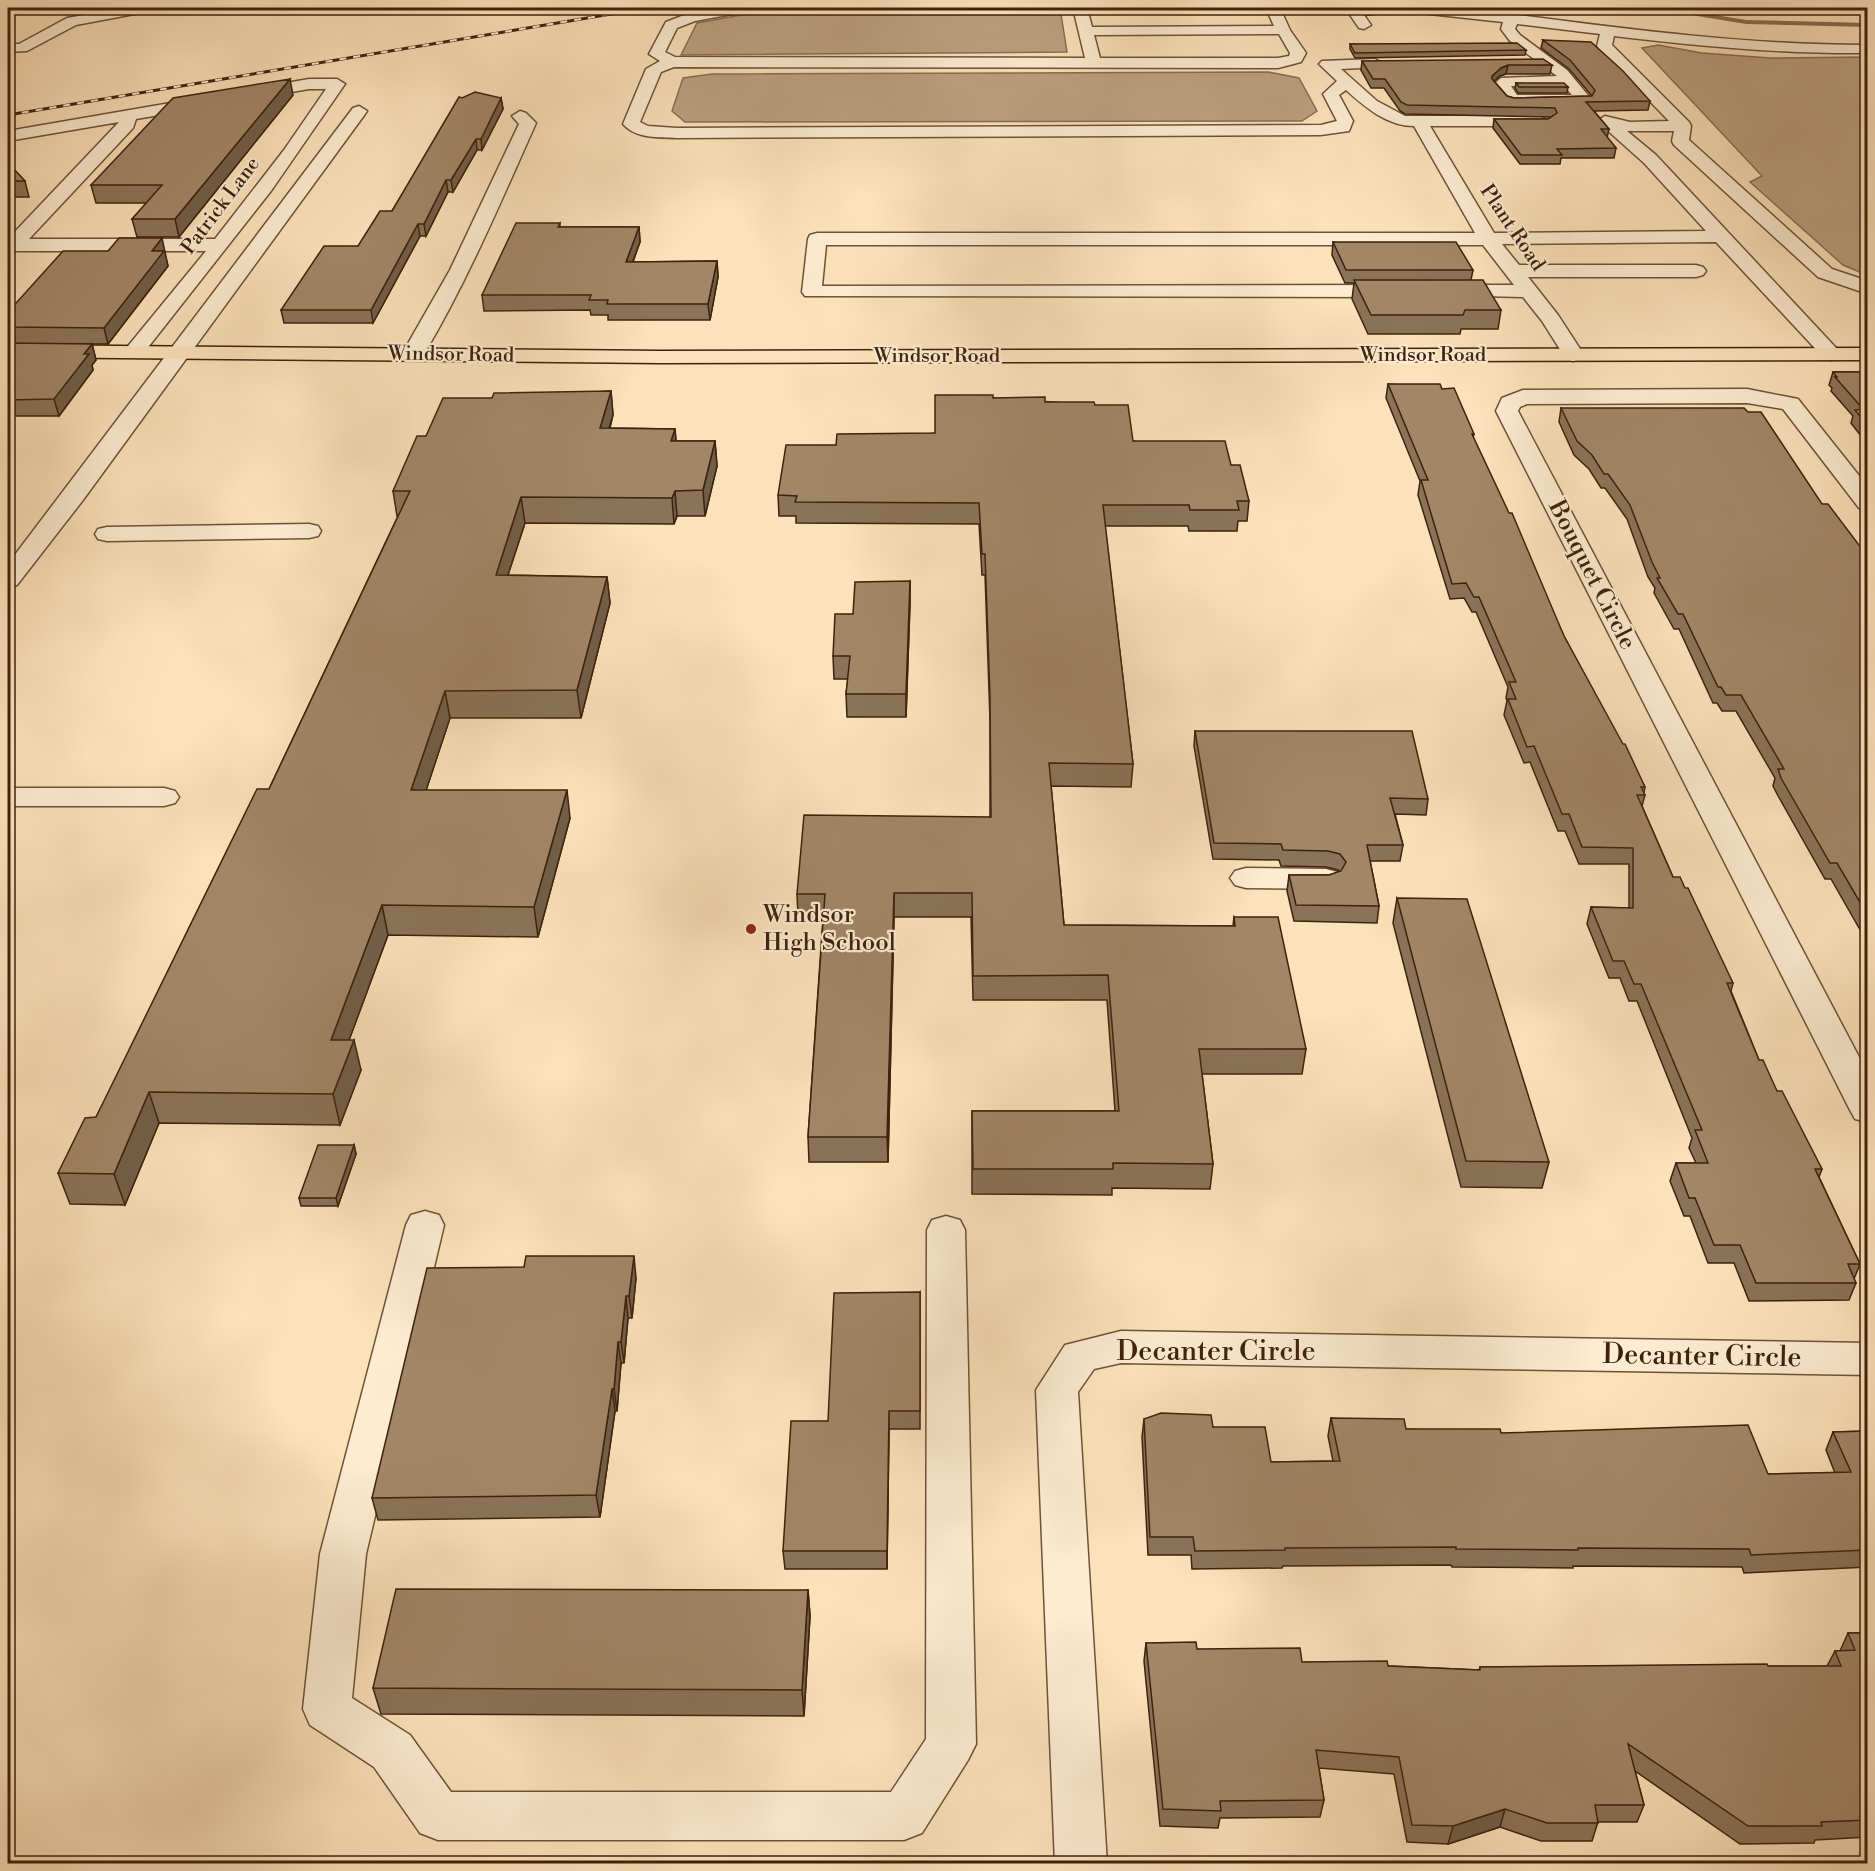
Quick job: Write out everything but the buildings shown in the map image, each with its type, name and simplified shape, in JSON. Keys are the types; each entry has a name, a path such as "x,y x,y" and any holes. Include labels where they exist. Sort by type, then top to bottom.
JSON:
{"main road":[{"name":"Windsor Road","path":"8,351 660,357 1868,354"}],"street":[{"path":"8,48 22,48 72,21 145,8"},
{"path":"672,62 657,54 671,25 692,16 744,8"},
{"path":"1080,8 1094,63"},
{"path":"1273,8 1283,30 1298,53 1296,59"},
{"path":"1364,25 1355,12 1393,8"},
{"path":"1411,8 1509,13 1608,31 1719,44 1806,50 1868,49"},
{"path":"1509,13 1508,29 1515,38 1562,73 1599,121 1650,159 1832,354"},
{"path":"1086,31 1283,30"},
{"path":"1608,31 1604,46 1683,126"},
{"path":"1347,81 1331,94 1345,121 1343,127 1321,130 677,133 644,131 631,124 654,69 672,62 1278,63 1296,59 1327,64 1395,64"},
{"path":"1522,63 1545,62"},
{"path":"1327,64 1371,104 1402,121 1558,121"},
{"path":"1569,81 1507,81 1500,86 1513,100 1584,100"},
{"name":"Patrick Lane","path":"128,116 309,84 337,84 317,116 221,244 135,351"},
{"path":"8,580 359,111"},
{"path":"8,136 128,116 128,124 10,245"},
{"path":"413,354 431,326 466,257 528,123 520,116"},
{"name":"Plant Road","path":"1419,121 1488,239 1551,319 1574,355"},
{"path":"1599,121 1630,127 1683,126"},
{"path":"1683,126 1680,141 1825,273 1868,288"},
{"path":"1527,291 812,292 817,239 1021,237 1053,240 1488,239 1722,236"},
{"path":"1053,240 1059,292"},
{"path":"10,245 221,244"},
{"path":"1511,271 1696,271"},
{"name":"Bouquet Circle","path":"1868,503 1790,404 1747,396 1523,397 1510,403 1508,411 1868,1110"},
{"path":"108,534 309,531"},
{"path":"8,797 164,797"},
{"path":"1246,878 1326,879"},
{"path":"425,1225 343,1554 327,1709 392,1751 438,1816 904,1816 951,1744 946,1230"},
{"name":"Decanter Circle","path":"1081,1863 1057,1390 1080,1356 1120,1347 1868,1359"}],"shaded area":[{"path":"780,8 1060,8 1067,52 681,55 697,23"},
{"path":"1658,45 1702,53 1770,58 1867,57 1867,275 1843,265 1750,182 1762,176 1642,48"},
{"path":"1268,72 1299,78 1317,111 1302,121 685,122 672,111 683,78 712,74"}],"waterway":[{"path":"1596,8 1691,13 1746,22 1868,25"}],"railway":[{"path":"8,115 647,8"}],"place":[{"name":"Windsor High School","path":"751,929"}]}
